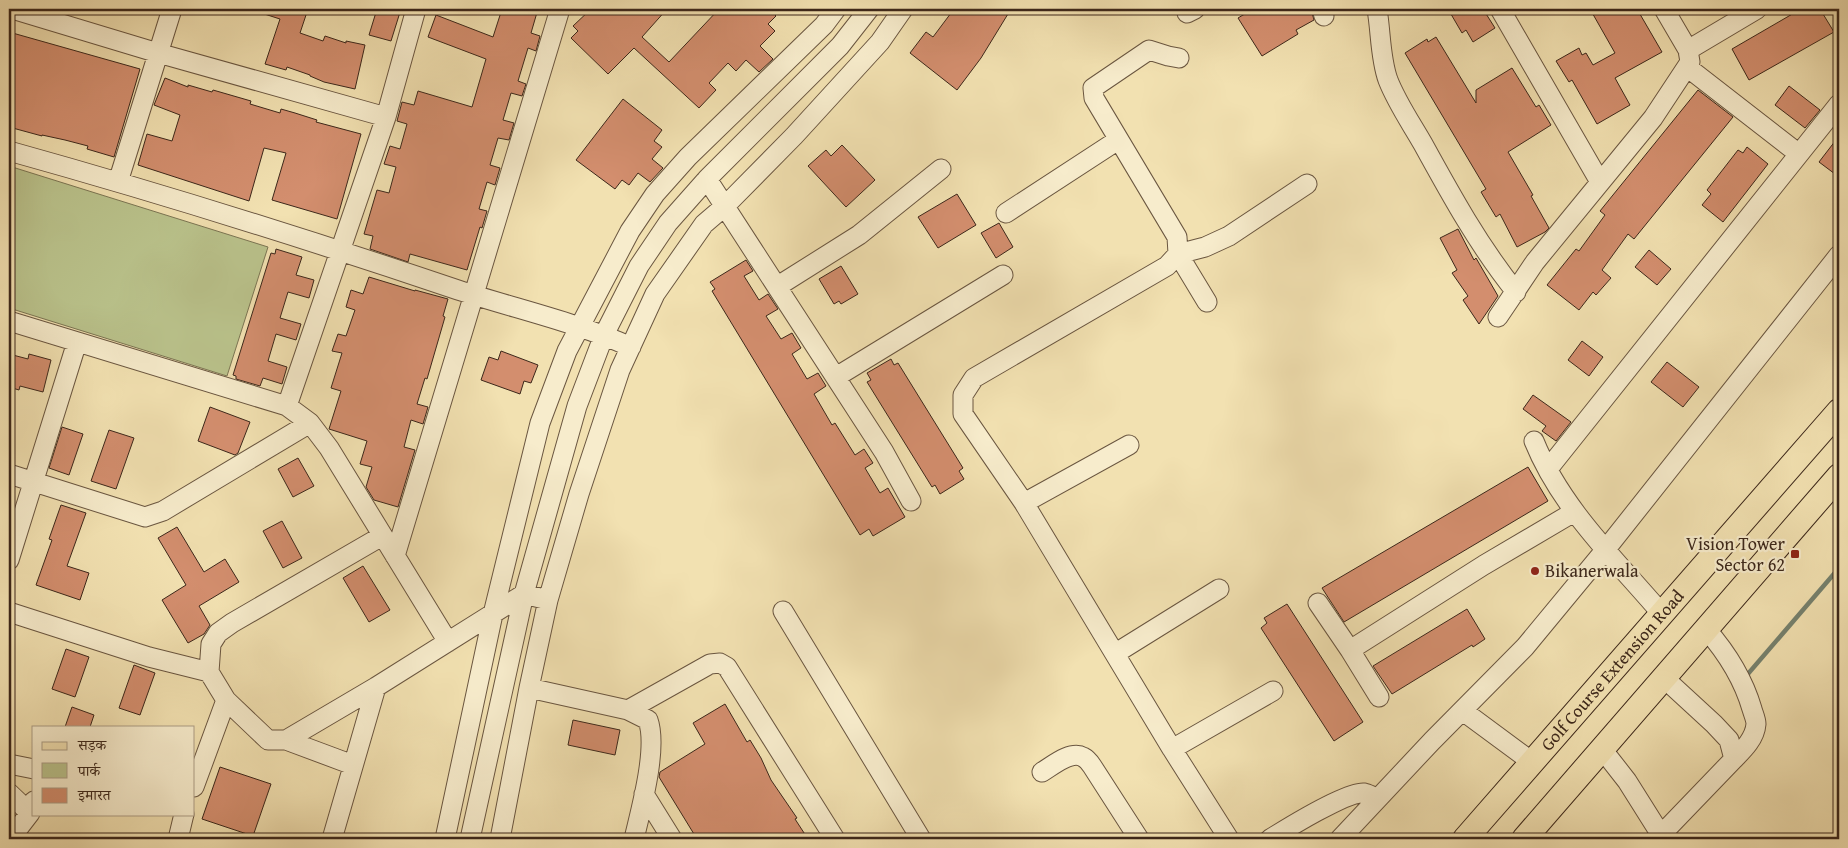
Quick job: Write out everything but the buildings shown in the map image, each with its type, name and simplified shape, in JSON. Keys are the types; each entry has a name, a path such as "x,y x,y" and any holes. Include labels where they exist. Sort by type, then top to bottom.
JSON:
{"main road":[{"name":"Golf Course Extension Road","path":"1465,839 1839,411"},
{"path":"1524,839 1839,476"}],"street":[{"path":"118,182 172,9"},
{"path":"287,406 386,117 416,9"},
{"path":"395,556 560,9"},
{"path":"445,839 493,614 540,423 554,384 579,328 630,231 655,194 688,157 810,39 836,9"},
{"path":"470,839 524,594 577,406 604,335 640,266 668,223 707,179 840,46 869,9"},
{"path":"500,839 548,600 579,494 620,370 655,294 704,224 725,206 794,136 880,42 903,9"},
{"path":"1377,9 1383,57 1388,79 1398,101 1478,242 1516,292"},
{"path":"1500,9 1600,182"},
{"path":"1664,9 1688,58 1799,154"},
{"path":"1498,317 1535,262 1654,118 1688,58 1757,9"},
{"path":"22,10 158,53 386,117"},
{"path":"1180,58 1149,50 1093,88 1094,98 1177,237 1178,254 1208,302"},
{"path":"1548,469 1839,104"},
{"path":"1006,213 1118,140"},
{"path":"9,151 118,182 340,250 473,295 604,335 631,347"},
{"path":"778,286 859,235 941,169"},
{"path":"707,179 884,452 911,501"},
{"path":"1229,839 1172,749 1116,653 1024,503 963,414 963,395 974,378 1167,266 1178,254 1205,248 1229,236 1307,184"},
{"path":"1340,839 1525,647 1606,549 1839,255"},
{"path":"836,377 1003,275"},
{"path":"9,321 287,406 310,423 329,448 448,642"},
{"path":"9,560 77,342"},
{"path":"9,474 145,517 163,511 310,423"},
{"path":"1534,441 1542,460 1574,512 1662,614"},
{"path":"1024,503 1128,445"},
{"path":"1350,650 1484,565 1574,512"},
{"path":"353,765 286,740 268,740 226,700 209,672 211,644 218,633 232,623 382,536"},
{"path":"1116,653 1219,589"},
{"path":"286,740 376,687 524,594 548,600"},
{"path":"1318,603 1379,697"},
{"path":"783,611 921,839"},
{"path":"9,612 149,657 209,672"},
{"path":"1602,749 1627,781 1659,837 1752,739 1756,723 1749,698 1734,665 1706,629"},
{"path":"628,710 710,664 720,663 727,667 834,839"},
{"path":"1664,678 1729,740 1734,759"},
{"path":"332,839 376,687"},
{"path":"529,688 628,710 648,720 652,740 644,794 634,839"},
{"path":"1172,749 1273,691"},
{"path":"195,784 226,700"},
{"path":"1463,710 1532,762"},
{"path":"1042,772 1071,756 1079,755 1084,758 1092,766 1139,839"},
{"path":"9,764 32,769"},
{"path":"9,793 32,807 10,839"},
{"path":"1270,839 1303,819 1342,800 1362,793 1378,798"},
{"path":"644,794 672,839"},
{"path":"178,839 184,816"}],"green space":[{"path":"9,166 268,247 227,376 9,308"}],"waterway":[{"path":"1747,675 1839,568"}],"place":[{"name":"Vision Tower Sector 62","path":"1795,554"},
{"name":"Bikanerwala","path":"1535,571"}]}
